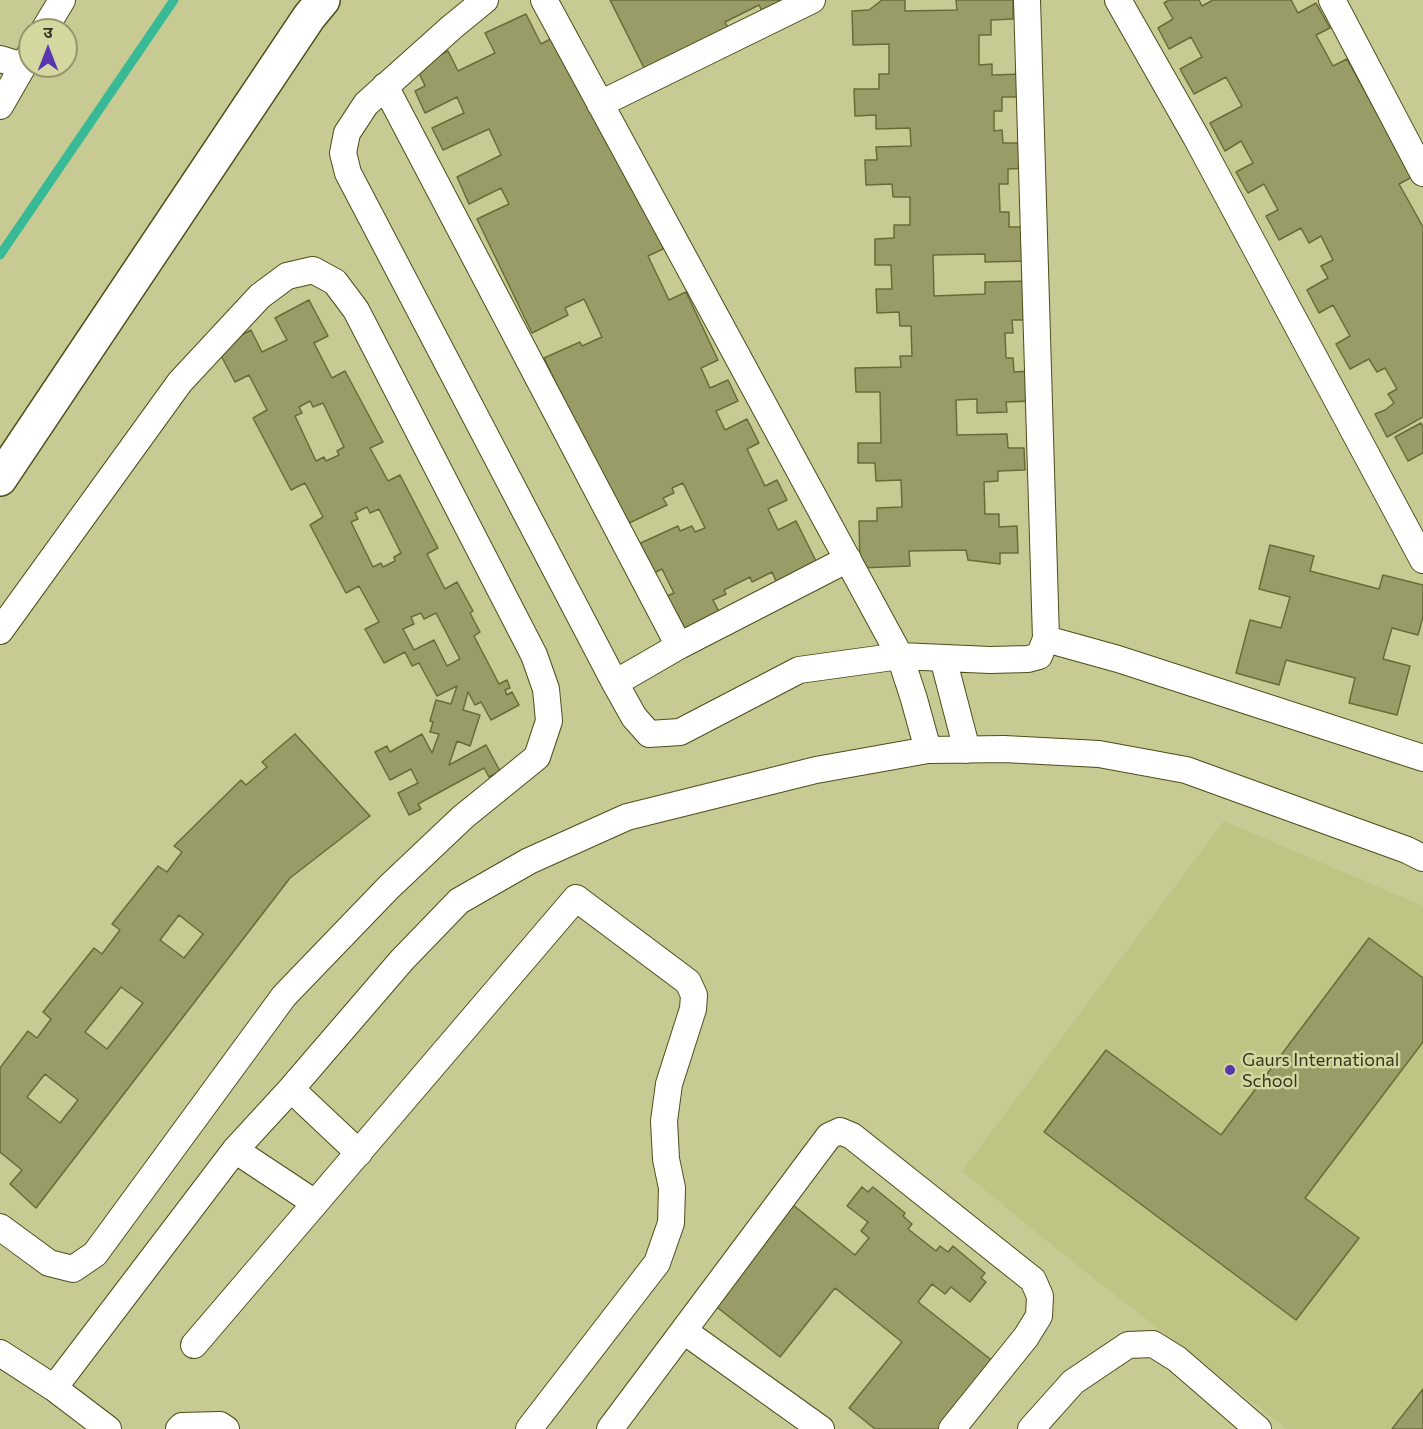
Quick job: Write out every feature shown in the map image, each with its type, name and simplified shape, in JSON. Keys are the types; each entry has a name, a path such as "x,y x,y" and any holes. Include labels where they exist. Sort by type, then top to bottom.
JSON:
{"street":[{"path":"51,18 62,0"},
{"path":"0,479 309,17 323,0"},
{"path":"485,0 366,104 347,133 343,153 348,173 615,684 634,717 649,734 680,732 799,670 900,656 990,660 1028,659 1039,656 1047,639 1027,0"},
{"path":"544,0 900,656 928,750"},
{"path":"600,104 812,0"},
{"path":"1118,0 1196,137 1423,560"},
{"path":"1332,0 1423,173"},
{"path":"0,106 18,60"},
{"path":"385,86 679,646"},
{"path":"0,631 180,382 261,296 287,276 313,270 335,282 356,310 534,654 546,689 549,720 537,757 463,817 389,887 284,996 95,1254 72,1269 49,1263 0,1227"},
{"path":"615,684 679,646 848,559"},
{"path":"1047,639 1118,659 1423,758"},
{"path":"943,658 967,750"},
{"path":"54,1388 235,1150 402,960 459,901 530,861 627,817 816,770 928,750 1099,754 1186,770 1407,850 1423,858"},
{"path":"194,1345 576,898 688,982 694,995 693,1009 669,1084 664,1121 666,1160 672,1188 671,1223 657,1263 529,1429"},
{"path":"291,1089 358,1153"},
{"path":"610,1429 829,1136 840,1131 852,1136 1033,1280 1040,1296 1039,1316 1026,1336 952,1429"},
{"path":"235,1150 315,1203"},
{"path":"684,1331 821,1429"},
{"path":"1031,1429 1072,1382 1128,1345 1154,1344 1177,1359 1258,1429"},
{"path":"0,1353 54,1388 108,1429"},
{"path":"179,1429 182,1426 220,1425 226,1429"}],"shaded area":[{"name":"Gaurs International School","path":"1224,821 1423,906 1423,1429 1287,1429 1064,1255 962,1171"}],"building":[{"path":"610,0 784,0 764,15 759,5 725,22 730,31 646,72"},
{"path":"882,0 905,0 905,11 957,10 956,0 1013,0 1013,19 991,20 991,35 979,35 979,65 992,64 992,75 1023,74 1024,97 1002,97 1002,111 994,111 994,131 1002,130 1003,143 1025,143 1026,168 1008,169 1008,184 999,184 1000,212 1009,212 1009,227 1028,227 1028,261 985,262 985,254 933,255 934,296 985,294 985,282 1029,281 1030,320 1012,320 1013,333 1005,333 1006,358 1013,358 1014,372 1031,371 1032,401 1006,402 1007,412 977,413 977,399 956,400 957,435 1007,434 1008,448 1024,448 1025,470 998,471 998,481 984,482 985,514 999,514 999,527 1017,526 1018,553 1000,553 1000,564 968,560 966,550 909,551 910,566 860,568 859,521 877,521 877,508 902,507 901,480 876,481 875,463 858,463 858,443 881,443 880,392 856,392 855,368 901,367 900,356 912,356 911,326 900,326 899,312 877,313 876,289 892,289 891,265 875,265 875,239 894,238 894,225 910,225 910,197 893,197 892,184 866,185 865,160 877,160 876,147 911,146 910,128 876,129 876,115 855,116 854,89 879,89 879,74 889,74 889,44 853,45 852,11 869,10"},
{"path":"1169,0 1199,0 1202,6 1213,0 1291,0 1298,13 1316,3 1330,28 1316,35 1333,66 1347,59 1412,177 1399,184 1423,227 1423,417 1387,437 1375,414 1394,403 1388,394 1397,389 1385,368 1377,372 1369,359 1350,369 1336,344 1350,336 1333,305 1319,313 1307,290 1328,278 1321,266 1333,260 1321,236 1309,243 1301,228 1279,240 1266,216 1278,210 1264,184 1248,193 1236,172 1253,163 1241,141 1225,151 1210,123 1242,106 1226,77 1194,94 1180,69 1202,57 1191,37 1169,49 1158,28 1173,19 1164,3"},
{"path":"526,14 541,44 556,36 665,248 648,256 669,300 686,292 718,360 701,368 710,388 728,380 738,401 716,411 725,430 747,419 759,443 747,449 765,486 777,480 787,500 768,509 778,530 796,521 821,571 780,590 772,572 752,582 750,577 724,590 726,594 713,600 722,618 688,635 678,615 668,621 658,600 674,593 662,569 646,577 632,547 678,526 680,531 692,526 695,532 705,528 683,483 672,488 674,493 663,498 667,505 625,525 544,358 580,342 582,346 602,337 584,299 565,308 568,315 532,333 477,219 509,204 501,188 469,204 457,177 501,155 489,129 443,150 432,128 464,113 457,97 425,113 415,91 425,86 416,66 448,51 458,71 495,53 485,33"},
{"path":"309,300 328,336 314,343 332,378 345,371 383,442 370,448 388,481 400,475 438,548 427,554 445,589 457,582 473,611 470,613 480,632 474,636 499,684 507,680 510,688 505,690 507,695 512,692 519,705 491,720 481,702 475,705 468,692 463,710 480,715 470,746 457,741 449,765 486,745 500,771 489,777 484,768 418,804 421,809 409,815 398,793 418,783 411,769 390,780 375,752 387,746 390,752 422,734 432,753 439,734 430,732 433,722 430,721 436,700 451,704 457,686 437,696 419,663 412,666 405,652 384,663 365,629 379,622 359,586 346,593 310,525 323,517 305,483 291,490 253,418 267,410 249,375 235,382 217,348 251,330 262,352 287,340 275,318","holes":["310,401 313,407 323,403 344,447 337,451 339,455 326,461 324,457 316,461 295,416 302,413 299,407","367,507 370,513 379,509 401,553 394,557 395,561 383,567 381,563 373,567 351,522 358,519 355,513","421,613 424,619 436,613 460,659 447,666 434,640 414,650 403,629 414,624 411,617"]},
{"path":"1421,423 1423,453 1408,461 1395,437"},
{"path":"1270,545 1314,556 1310,571 1379,589 1383,575 1423,585 1423,617 1418,635 1392,628 1383,659 1410,666 1397,715 1349,703 1355,678 1286,660 1279,685 1236,673 1250,620 1281,628 1290,597 1259,589"},
{"path":"295,734 370,816 290,878 36,1208 10,1184 22,1170 0,1152 0,1068 28,1031 37,1038 51,1019 43,1012 94,948 102,954 120,930 112,924 158,866 167,872 182,852 174,846 241,780 246,785 267,767 262,762","holes":["179,915 203,934 184,958 160,940","121,987 143,1003 107,1049 85,1032","45,1074 78,1100 60,1123 27,1097"]},
{"path":"1369,938 1423,978 1423,1042 1305,1198 1359,1238 1296,1320 1044,1132 1106,1050 1221,1135"},
{"path":"862,1187 868,1192 873,1187 905,1213 903,1216 912,1224 908,1229 936,1251 940,1246 948,1252 953,1246 985,1273 981,1278 986,1282 970,1302 951,1287 945,1294 932,1284 918,1302 994,1362 940,1429 875,1429 849,1408 902,1342 835,1288 780,1357 713,1304 793,1205 855,1255 869,1238 861,1231 868,1222 847,1206"},
{"path":"1423,1389 1423,1429 1392,1429"}],"waterway":[{"path":"0,255 174,0"}],"place":[{"name":"Gaurs International School","path":"1230,1070"}]}
